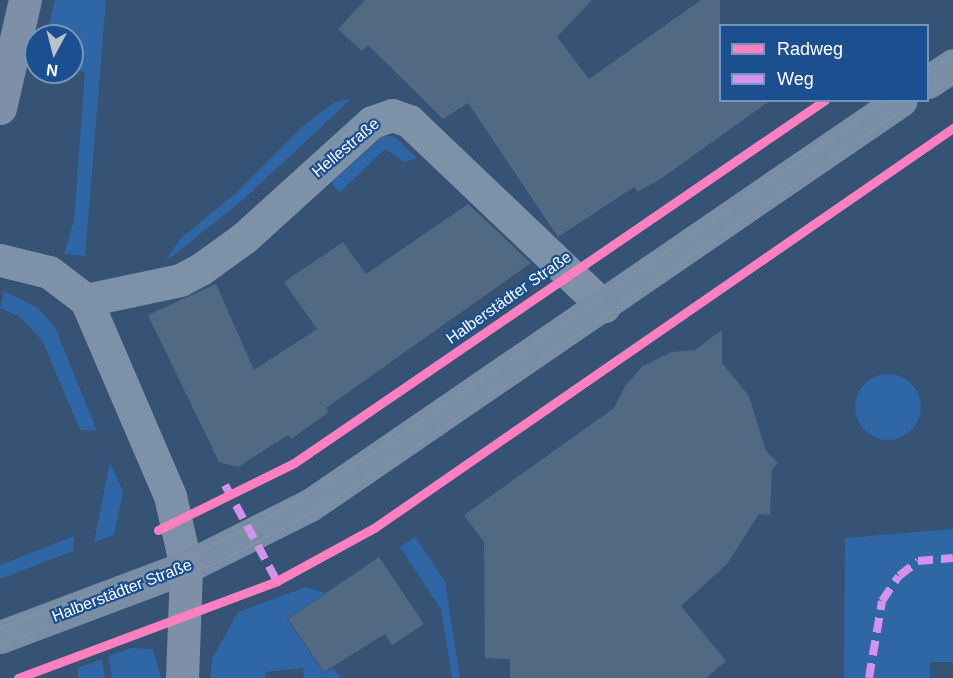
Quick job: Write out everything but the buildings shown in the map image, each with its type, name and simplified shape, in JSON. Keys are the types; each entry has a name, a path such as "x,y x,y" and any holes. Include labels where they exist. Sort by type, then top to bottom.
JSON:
{"highway":[{"path":"0,108 25,0"},
{"path":"182,678 186,567"}],"main road":[{"path":"929,81 953,64"},
{"name":"Halberstädter Straße","path":"0,637 186,567 310,505 604,307 898,102"}],"street":[{"name":"Hellestraße","path":"86,300 180,280 201,269 245,237 372,122 392,115 409,121 604,307"},
{"path":"0,260 49,272 86,300 170,496 186,567"}],"shaded area":[{"path":"55,0 106,0 85,256 64,254 74,220 85,72 84,24 49,24"},
{"path":"351,99 245,198 165,262 180,239 237,192 302,127 335,102"},
{"path":"384,135 395,137 417,158 404,162 385,149 339,193 332,182"},
{"path":"4,291 38,308 55,327 97,431 80,430 43,342 20,317 0,308"},
{"path":"888,374 901,377 911,384 918,394 921,407 918,420 911,430 901,437 888,440 875,437 865,430 858,420 855,407 858,394 865,384 875,377"},
{"path":"110,462 123,492 114,535 94,542"},
{"path":"953,529 953,662 930,662 930,678 844,678 845,538"},
{"path":"74,536 73,551 0,579 0,565"},
{"path":"415,537 445,582 460,678 452,678 441,609 400,547"},
{"path":"306,587 325,593 287,619 324,673 333,668 341,678 304,678 303,668 265,672 266,678 210,678 213,657 238,612"},
{"path":"131,648 153,649 161,678 112,678 108,656"},
{"path":"102,659 105,678 78,678 77,668"}],"tram line":[{"path":"929,71 953,55"},
{"path":"929,92 953,75"},
{"path":"0,628 178,562 272,516 398,437 884,102"},
{"path":"0,645 220,562 314,512 393,463 913,102"}],"marked path":[{"path":"225,485 277,581"},
{"path":"869,678 882,601 899,576 918,561 953,558"}],"cycle path":[{"path":"158,530 294,463 822,102"},
{"path":"18,678 277,581 374,528 953,128"}]}
